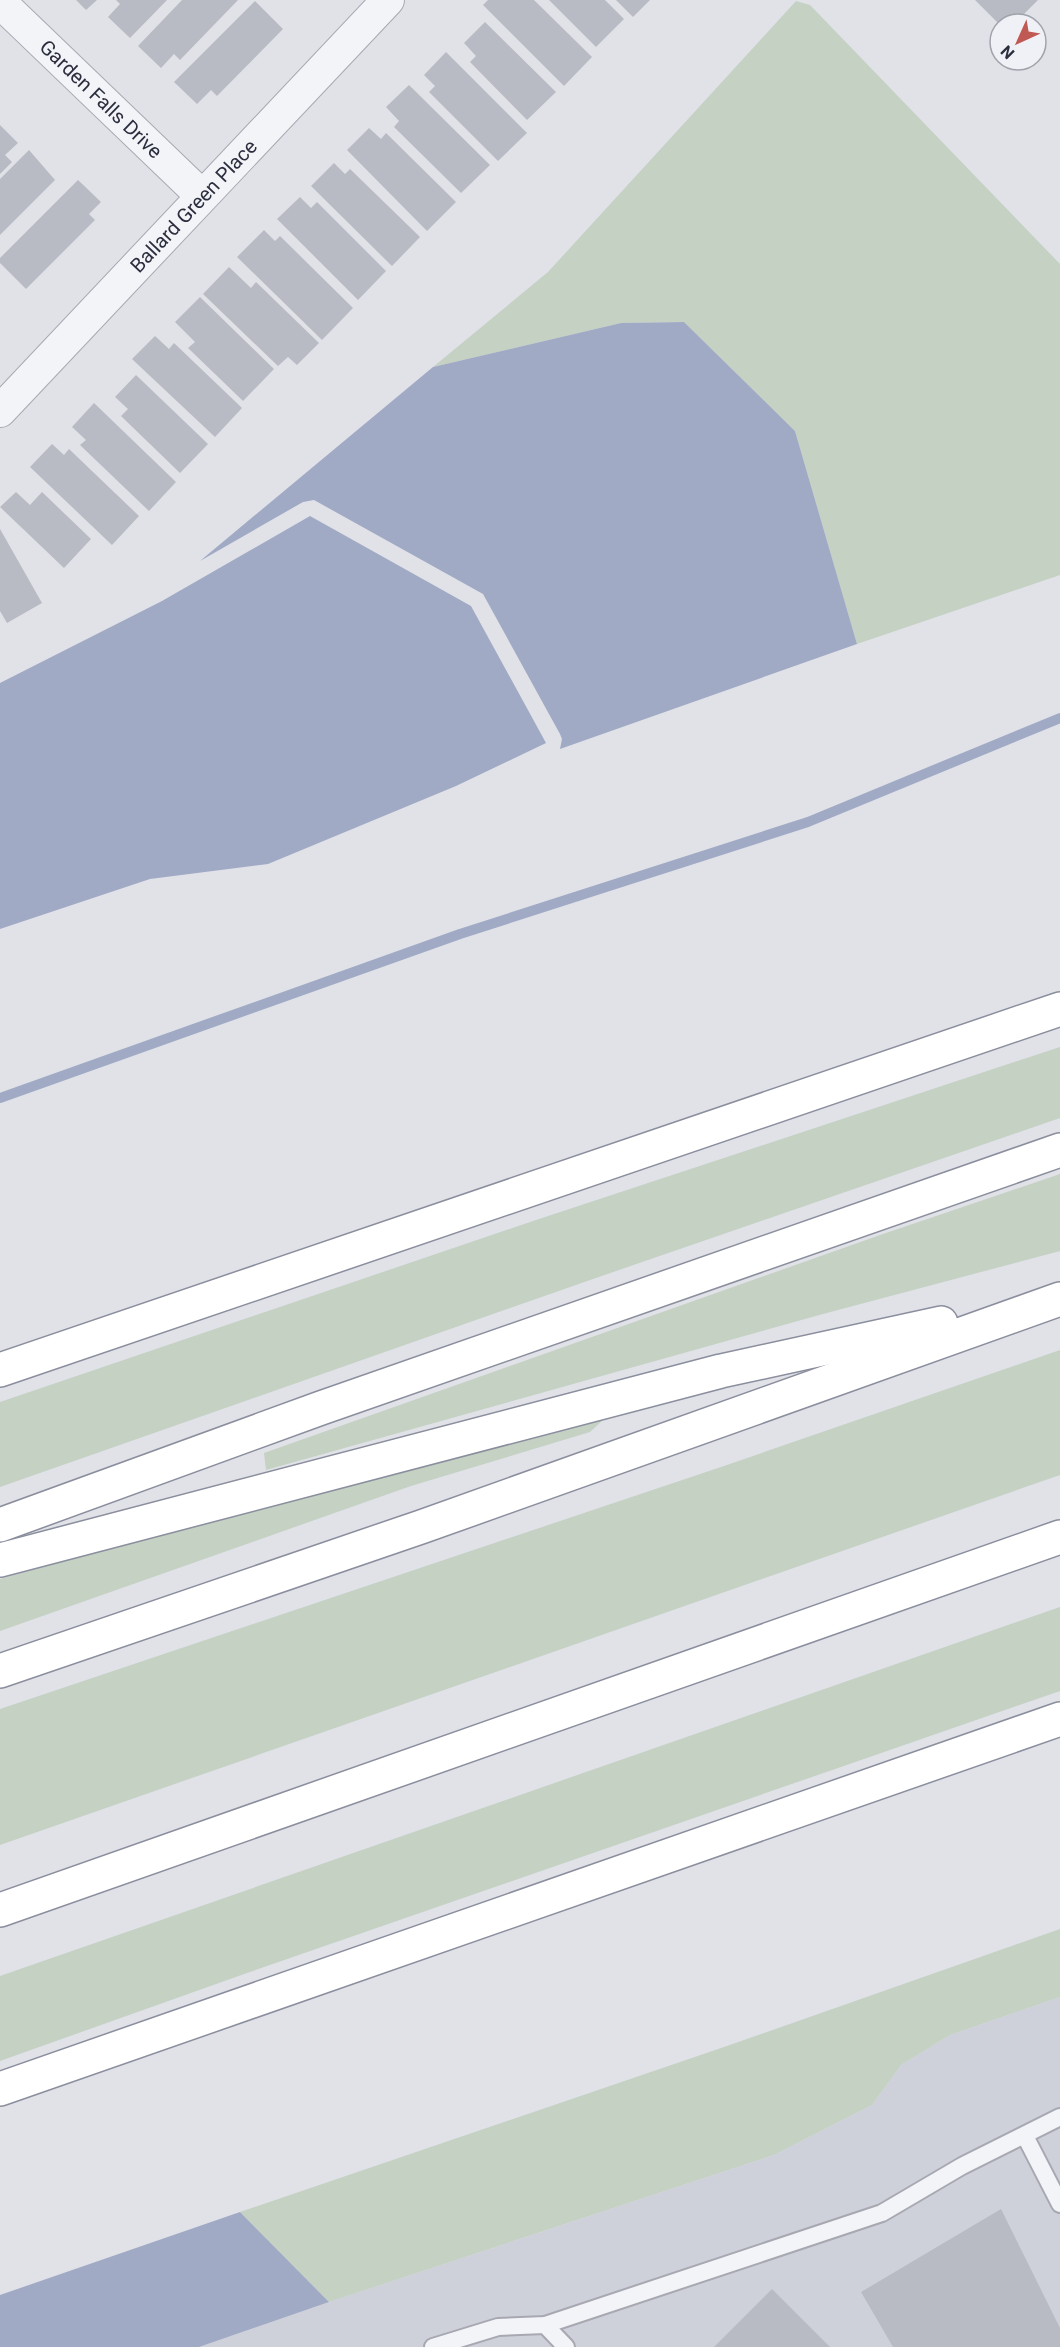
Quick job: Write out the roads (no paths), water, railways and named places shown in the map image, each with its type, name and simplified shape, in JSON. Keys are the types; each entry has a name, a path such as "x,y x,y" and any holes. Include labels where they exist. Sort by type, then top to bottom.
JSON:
{"highway":[{"path":"0,1370 1060,1009"},
{"path":"0,1525 321,1408 1060,1150"},
{"path":"0,1560 721,1371 1060,1298"},
{"path":"0,1671 432,1523 1060,1298"},
{"path":"0,1910 1060,1537"},
{"path":"0,2089 1060,1719"}],"street":[{"name":"Ballard Green Place","path":"0,411 387,0"},
{"name":"Garden Falls Drive","path":"0,2 202,196"}],"lane":[{"path":"433,2347 498,2327 545,2325 882,2213 962,2166 1060,2117"},
{"path":"1025,2136 1060,2204"},
{"path":"545,2325 566,2347"}],"water":[{"path":"684,322 795,431 857,644 560,749 562,739 560,734 483,594 314,500 303,502 200,561 433,367 621,323"},
{"path":"310,516 471,606 546,743 456,786 268,864 150,879 0,929 0,683 162,601"},
{"path":"240,2212 329,2302 199,2347 0,2347 0,2295"}],"waterway":[{"path":"0,1098 460,934 808,822 1060,718"}]}
